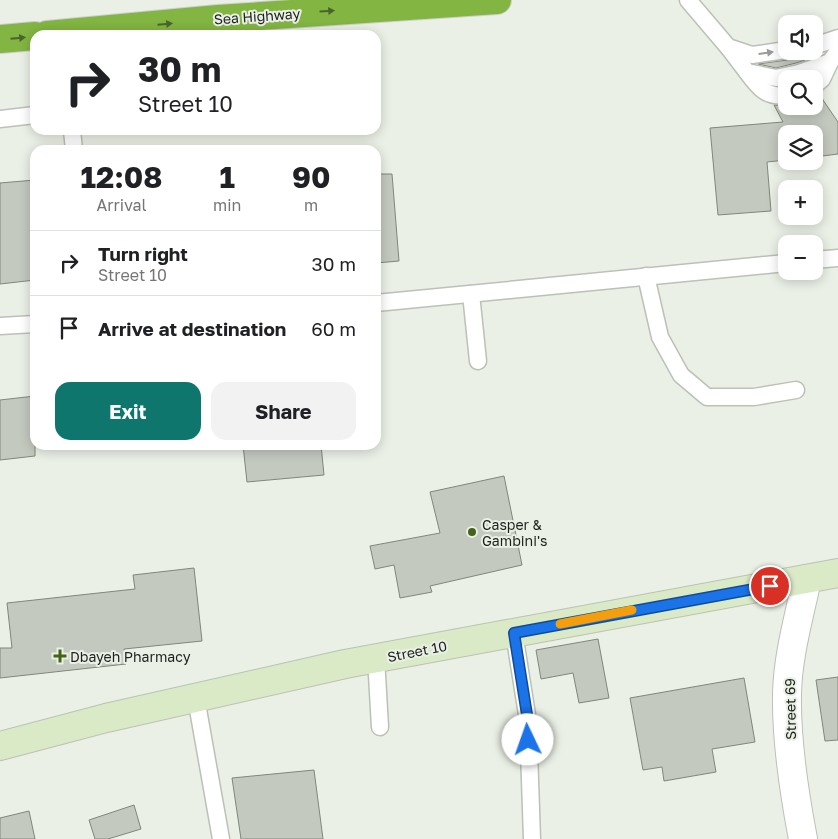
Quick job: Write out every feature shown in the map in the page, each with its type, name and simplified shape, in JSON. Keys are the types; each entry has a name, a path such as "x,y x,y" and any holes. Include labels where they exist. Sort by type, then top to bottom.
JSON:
{"highway":[{"name":"Sea Highway","path":"103,30 218,19 497,0"},
{"name":"Sea Highway","path":"0,39 30,37"}],"street":[{"name":"Street 10","path":"0,746 196,698 376,658 838,574"},
{"name":"Street 69","path":"803,839 797,806 787,693 791,652 807,580"}],"lane":[{"path":"688,0 761,90 778,95"},
{"path":"823,43 838,38"},
{"path":"728,47 752,54 778,51"},
{"path":"747,72 776,78 799,73 834,57"},
{"path":"823,77 834,57"},
{"path":"0,119 30,116"},
{"path":"823,259 838,258"},
{"path":"381,303 778,264"},
{"path":"646,276 660,337 681,375 707,397 754,397 796,390"},
{"path":"471,294 478,361"},
{"path":"0,326 30,324"},
{"path":"514,633 528,721 532,839"},
{"path":"376,658 380,727"},
{"path":"196,698 220,839"}],"building":[{"path":"787,60 805,60 776,68 758,64"},
{"path":"823,100 838,122 838,154 823,156 823,125 778,125 778,161 767,162 771,211 718,215 710,128 783,122 779,115 823,115"},
{"path":"381,174 392,174 399,261 381,263"},
{"path":"30,180 30,281 0,284 0,183"},
{"path":"30,397 30,450 35,450 35,456 0,460 0,400"},
{"path":"244,450 322,450 324,475 247,482"},
{"path":"504,476 522,565 430,586 432,592 400,598 394,565 375,569 370,546 440,533 430,492"},
{"path":"194,568 202,641 124,649 126,664 0,678 0,648 12,648 7,603 135,589 133,575"},
{"path":"598,639 609,698 579,703 573,673 541,679 536,650"},
{"path":"838,677 838,740 825,741 816,680"},
{"path":"744,678 755,742 712,749 716,772 664,781 662,767 643,770 630,698"},
{"path":"314,770 323,839 241,839 232,778"},
{"path":"134,805 141,829 108,839 95,839 89,820"},
{"path":"29,811 35,839 0,839 0,818"}],"slow traffic":[{"path":"560,624 632,610"}],"place":[{"name":"Casper & Gambini's","path":"472,532"},
{"name":"Dbayeh Pharmacy","path":"60,656"}],"route":[{"path":"528,740 528,721 514,633 770,586"}]}
